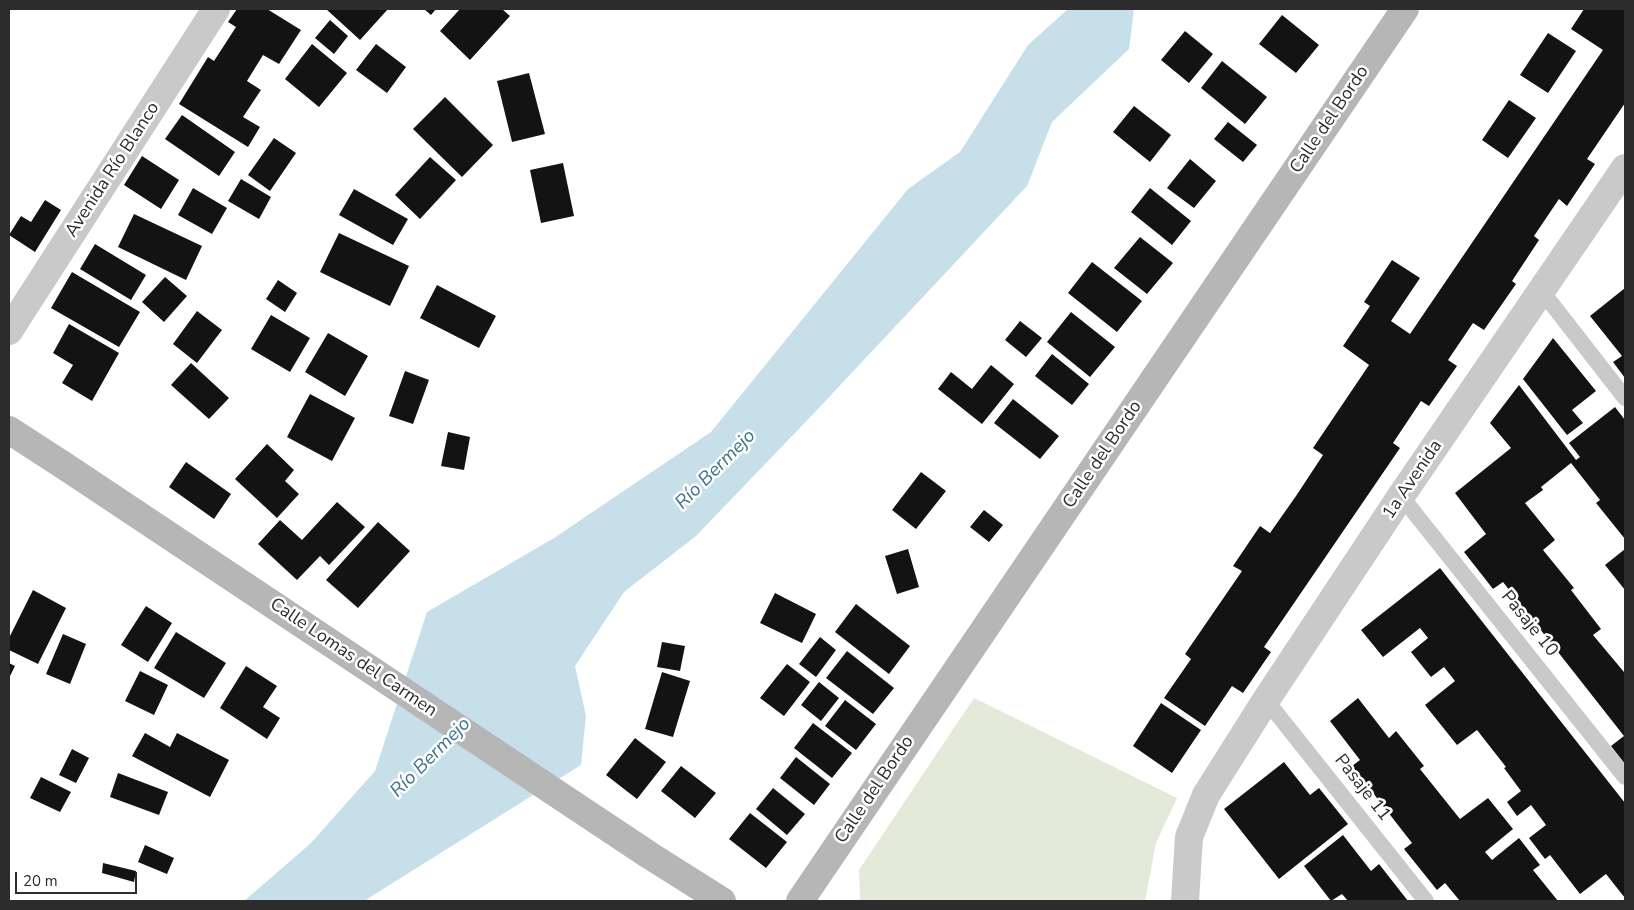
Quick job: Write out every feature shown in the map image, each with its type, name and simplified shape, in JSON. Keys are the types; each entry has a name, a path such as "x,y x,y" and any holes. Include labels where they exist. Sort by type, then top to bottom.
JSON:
{"street":[{"name":"Avenida Río Blanco","path":"9,330 216,9"},
{"name":"Calle del Bordo","path":"800,901 1405,9"},
{"name":"1a Avenida","path":"1185,901 1189,837 1206,795 1266,700 1401,496 1625,168"},
{"name":"Calle Lomas del Carmen","path":"9,430 649,855 722,901"}],"lane":[{"path":"1541,290 1625,398"},
{"name":"Pasaje 10","path":"1401,496 1625,777"},
{"name":"Pasaje 11","path":"1266,700 1426,901"}],"green space":[{"path":"974,698 1177,798 1156,843 1145,901 860,901 859,870"}],"water":[{"name":"Río Bermejo","path":"1068,9 1134,9 1129,49 1052,122 1027,186 696,536 624,592 575,666 586,716 581,765 364,901 244,901 310,844 375,771 427,612 554,538 711,432 908,189 960,152 1028,45"}],"building":[{"path":"237,9 267,9 301,30 279,64 263,55 247,81 261,90 243,117 260,127 248,147 179,104 208,57 214,61 236,27 228,22"},
{"path":"326,9 388,9 360,40"},
{"path":"424,9 436,9 431,15"},
{"path":"460,9 502,9 510,16 470,60 440,31"},
{"path":"1584,9 1625,9 1625,103 1587,159 1595,164 1567,206 1559,199 1534,236 1539,240 1512,281 1516,284 1484,330 1473,323 1448,360 1457,366 1429,406 1421,401 1393,443 1400,448 1264,647 1271,652 1243,693 1232,686 1205,726 1164,698 1191,659 1185,654 1242,571 1233,566 1260,526 1270,533 1296,496 1323,455 1313,448 1369,365 1343,346 1370,306 1364,302 1392,260 1420,278 1391,321 1410,334 1603,50 1571,29"},
{"path":"1282,15 1319,45 1296,73 1259,44"},
{"path":"330,20 348,36 334,54 315,38"},
{"path":"1185,31 1213,54 1189,83 1161,60"},
{"path":"1548,33 1576,51 1548,93 1520,75"},
{"path":"312,44 347,73 319,107 285,79"},
{"path":"376,44 406,67 387,93 356,70"},
{"path":"1222,61 1267,97 1245,124 1201,88"},
{"path":"529,73 545,134 512,142 497,81"},
{"path":"445,97 493,145 462,177 413,129"},
{"path":"1509,100 1536,118 1508,158 1482,140"},
{"path":"1134,106 1171,135 1150,162 1113,132"},
{"path":"182,115 235,152 219,176 165,139"},
{"path":"1228,122 1257,145 1243,162 1214,139"},
{"path":"274,138 296,153 270,191 248,175"},
{"path":"142,156 179,180 161,209 124,185"},
{"path":"430,157 456,180 420,219 395,195"},
{"path":"1190,159 1216,181 1194,208 1167,188"},
{"path":"563,163 574,216 541,223 530,170"},
{"path":"241,179 271,197 259,219 228,201"},
{"path":"193,188 227,208 212,234 178,215"},
{"path":"1150,188 1191,221 1172,245 1131,212"},
{"path":"354,189 408,219 393,245 339,215"},
{"path":"45,200 61,210 35,252 9,235 21,216 31,222"},
{"path":"134,214 202,246 186,280 118,247"},
{"path":"339,233 409,266 390,306 320,272"},
{"path":"1140,237 1173,263 1147,294 1114,268"},
{"path":"95,244 146,275 131,300 80,269"},
{"path":"1092,262 1142,301 1117,332 1068,293"},
{"path":"72,272 140,312 119,347 51,308"},
{"path":"165,277 187,296 164,322 142,302"},
{"path":"278,280 297,293 285,312 266,299"},
{"path":"437,285 496,316 479,348 420,318"},
{"path":"1625,288 1625,378 1613,362 1622,356 1590,316"},
{"path":"197,311 222,330 197,363 173,344"},
{"path":"1071,312 1115,347 1090,377 1047,342"},
{"path":"271,315 310,338 290,372 251,349"},
{"path":"1020,321 1042,338 1026,357 1005,340"},
{"path":"69,324 119,353 92,401 62,383 73,365 53,353"},
{"path":"328,333 368,356 345,396 305,372"},
{"path":"1553,338 1596,391 1572,410 1583,423 1567,435 1523,379"},
{"path":"1052,354 1089,384 1072,405 1035,376"},
{"path":"191,363 229,398 209,419 171,385"},
{"path":"991,365 1014,384 982,424 938,389 951,372 972,389"},
{"path":"405,371 429,380 413,424 389,416"},
{"path":"1519,385 1576,460 1580,457 1569,443 1615,407 1625,420 1625,539 1596,503 1600,500 1571,463 1541,487 1543,490 1525,503 1555,540 1543,550 1574,588 1571,590 1601,629 1593,635 1625,671 1625,764 1611,746 1624,736 1503,582 1493,589 1464,552 1486,534 1455,493 1511,448 1490,423"},
{"path":"310,394 355,418 332,461 287,437"},
{"path":"1013,399 1059,436 1040,459 994,423"},
{"path":"448,432 470,437 464,470 441,466"},
{"path":"267,444 294,470 285,481 299,494 277,518 235,479"},
{"path":"186,462 231,494 214,519 169,487"},
{"path":"921,472 946,491 916,529 892,510"},
{"path":"337,502 365,527 329,565 320,556 297,580 258,544 280,520 302,540"},
{"path":"984,510 1003,525 989,542 970,527"},
{"path":"378,522 410,551 358,608 326,580"},
{"path":"908,549 919,587 897,594 885,556"},
{"path":"1625,549 1625,590 1605,565"},
{"path":"1440,568 1625,803 1625,898 1606,874 1580,894 1550,855 1545,859 1529,838 1546,825 1531,805 1517,816 1507,802 1521,791 1504,768 1506,767 1477,730 1457,745 1425,705 1455,681 1444,667 1431,677 1411,652 1428,638 1420,628 1383,657 1361,630"},
{"path":"33,590 66,608 38,664 9,650 9,638"},
{"path":"775,593 816,614 802,643 760,623"},
{"path":"856,604 910,646 889,674 835,632"},
{"path":"146,606 172,623 148,662 121,645"},
{"path":"176,632 226,663 204,698 154,668"},
{"path":"63,634 86,644 70,684 46,674"},
{"path":"820,637 836,650 816,677 799,664"},
{"path":"662,642 685,646 680,671 657,667"},
{"path":"847,651 894,688 873,714 826,678"},
{"path":"9,663 15,666 9,678"},
{"path":"787,664 810,682 784,716 760,698"},
{"path":"246,666 277,686 263,707 280,718 267,739 220,708"},
{"path":"140,671 168,685 154,715 125,701"},
{"path":"662,672 690,681 673,737 645,729"},
{"path":"819,682 839,698 821,721 801,705"},
{"path":"1358,698 1389,738 1396,731 1424,766 1420,769 1460,819 1488,798 1513,829 1485,852 1492,860 1519,838 1540,865 1533,870 1558,901 1460,901 1445,883 1437,890 1404,849 1412,843 1352,766 1360,760 1330,721"},
{"path":"845,700 876,724 856,750 825,726"},
{"path":"1161,703 1201,730 1172,773 1133,746"},
{"path":"813,723 852,753 832,778 794,748"},
{"path":"145,733 170,747 177,733 229,760 210,797 132,756"},
{"path":"635,738 666,762 637,799 606,775"},
{"path":"72,749 89,758 76,783 59,775"},
{"path":"796,757 830,784 814,805 780,778"},
{"path":"1284,762 1310,795 1319,788 1348,824 1279,879 1224,809"},
{"path":"681,766 716,793 695,818 661,791"},
{"path":"118,773 168,792 159,815 110,797"},
{"path":"41,777 71,792 60,812 30,798"},
{"path":"773,788 805,814 787,835 756,809"},
{"path":"750,813 787,842 766,868 729,839"},
{"path":"1343,835 1371,871 1379,864 1408,901 1348,901 1342,894 1331,901 1304,866"},
{"path":"145,845 174,858 167,874 138,862"},
{"path":"103,863 136,871 134,882 102,873"}]}
